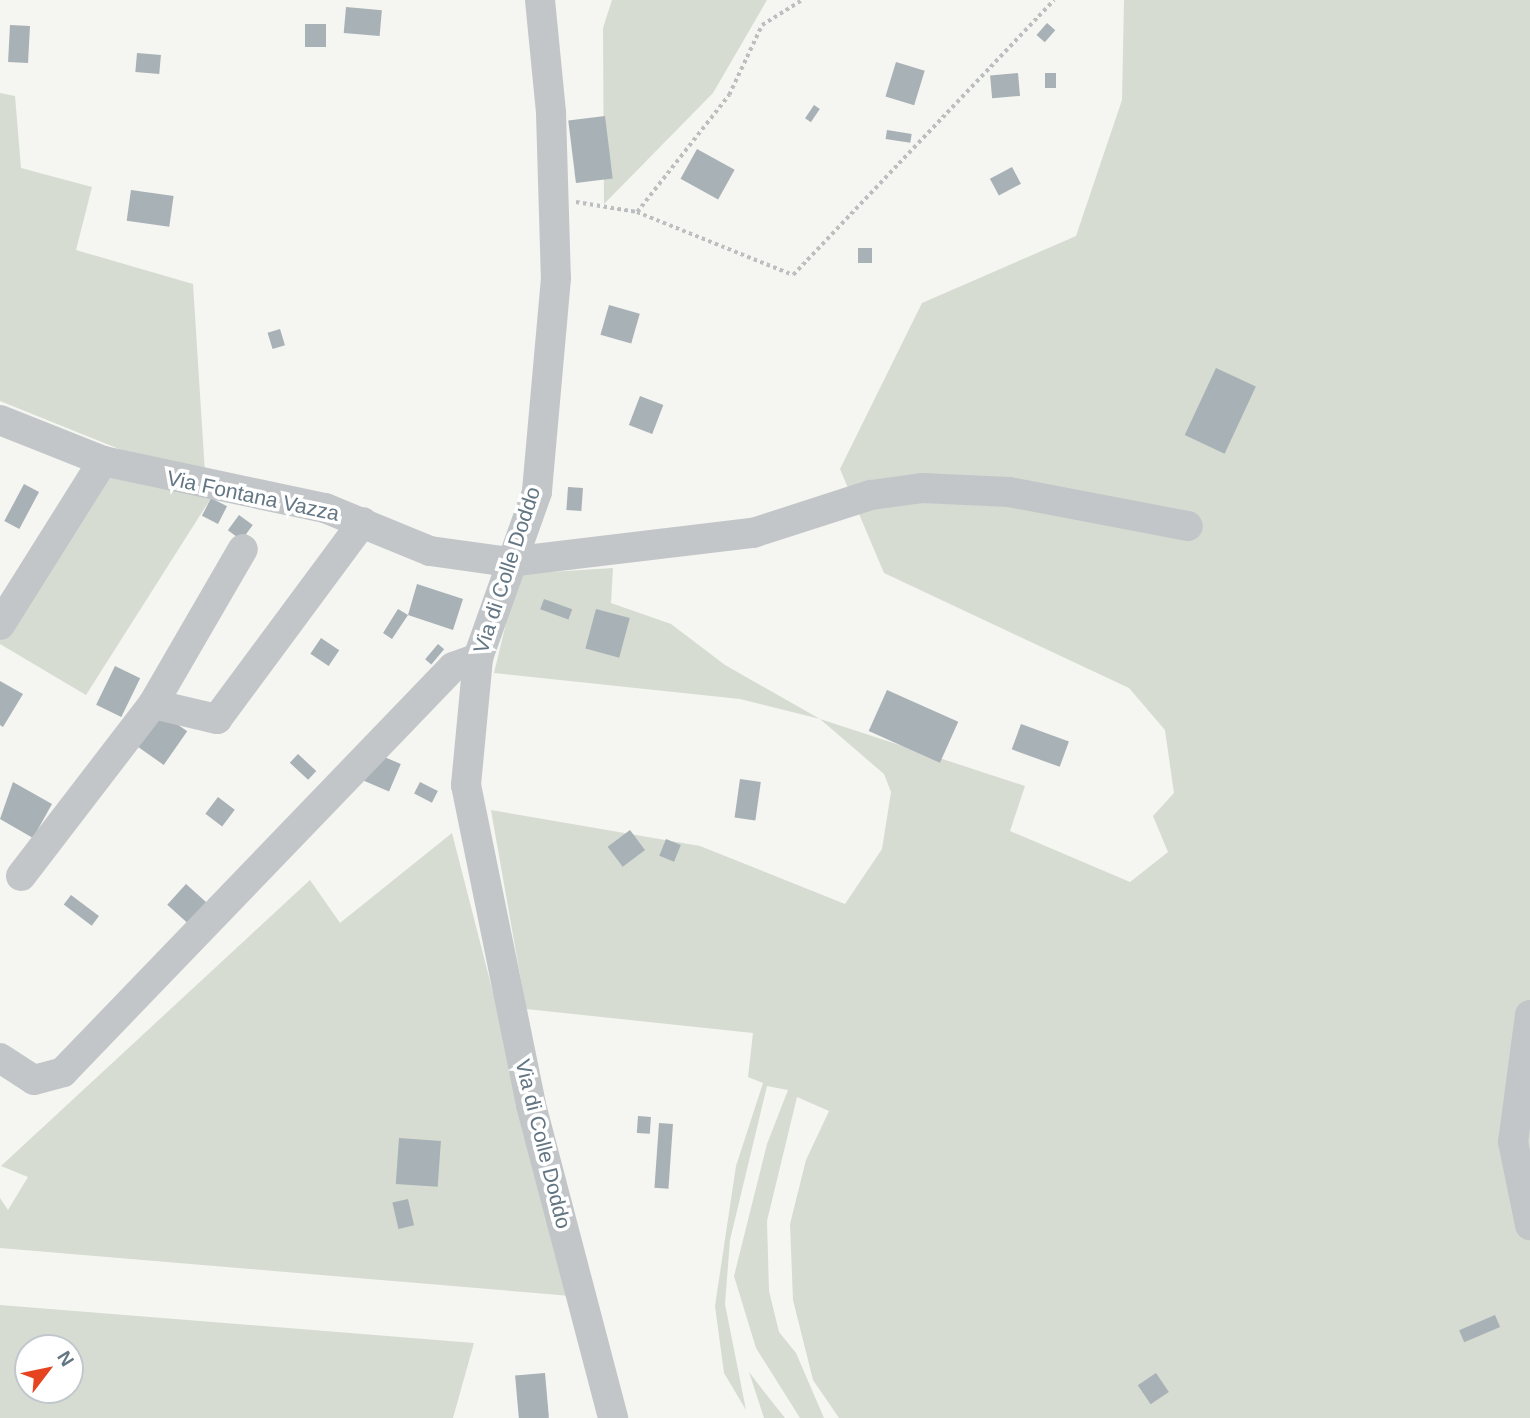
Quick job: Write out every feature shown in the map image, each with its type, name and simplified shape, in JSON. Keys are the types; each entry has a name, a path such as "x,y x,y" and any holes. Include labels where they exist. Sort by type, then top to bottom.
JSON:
{"street":[{"name":"Via di Colle Doddo","path":"540,0 554,199 555,278 537,492 508,562 478,658 466,785 472,834 531,1105 613,1418"},
{"name":"Via Fontana Vazza","path":"0,420 103,461 363,522 430,551 508,562 753,533 870,495 922,488 1009,492 1188,526"},
{"path":"0,625 103,461"},
{"path":"153,704 217,719 363,522"},
{"path":"21,876 153,704 243,549"},
{"path":"0,1058 34,1080 62,1072 453,667 478,658"},
{"path":"1530,1015 1513,1142 1530,1225"}],"path":[{"path":"637,212 729,95 762,25 802,0"},
{"path":"554,199 637,212 785,274 799,272 1054,0"}],"shaded area":[{"path":"612,0 767,0 713,93 604,204 603,28"},
{"path":"1124,0 1530,0 1530,1418 839,1418 813,1380 793,1300 790,1224 806,1160 829,1111 797,1097 767,1221 769,1291 779,1332 796,1353 824,1418 800,1418 756,1348 734,1276 767,1144 788,1090 767,1086 730,1240 725,1304 746,1410 724,1373 715,1306 736,1166 763,1083 748,1077 753,1033 526,1009 491,810 700,846 845,904 882,849 891,792 884,774 820,719 1025,786 1010,831 1130,882 1168,852 1153,816 1174,793 1165,730 1129,688 884,573 840,469 922,303 1076,236 1122,100"},
{"path":"0,93 15,96 21,168 92,187 76,250 193,284 205,473 129,453 0,401"},
{"path":"99,467 211,498 86,695 0,644 0,625"},
{"path":"613,568 611,603 671,624 725,665 820,719 740,699 494,673 518,574"},
{"path":"452,833 571,1296 0,1248 0,1198 8,1210 28,1177 1,1166 310,880 340,923"},
{"path":"0,1305 474,1343 453,1418 0,1418"},
{"path":"749,1372 762,1389 785,1418 764,1418"}],"building":[{"path":"346,7 382,10 380,36 344,33"},
{"path":"1047,23 1055,30 1045,42 1037,35"},
{"path":"305,24 326,24 326,47 305,47"},
{"path":"10,25 30,26 28,63 8,62"},
{"path":"137,53 161,55 159,74 135,72"},
{"path":"896,62 925,71 914,105 885,96"},
{"path":"1018,73 1020,96 992,98 990,75"},
{"path":"1045,73 1056,73 1056,88 1045,88"},
{"path":"814,105 820,109 811,122 805,118"},
{"path":"605,116 613,179 576,183 568,121"},
{"path":"887,130 912,134 910,143 886,139"},
{"path":"697,149 735,170 718,200 681,179"},
{"path":"1012,167 1021,184 999,196 990,179"},
{"path":"131,190 174,196 169,227 127,221"},
{"path":"858,248 872,248 872,263 858,263"},
{"path":"609,305 640,314 631,344 600,335"},
{"path":"280,329 285,345 273,349 268,333"},
{"path":"1216,368 1256,387 1225,454 1185,435"},
{"path":"640,396 663,405 652,434 629,425"},
{"path":"24,484 39,492 19,529 4,521"},
{"path":"568,487 583,488 581,511 566,510"},
{"path":"211,498 227,506 218,524 202,516"},
{"path":"239,515 253,525 242,540 228,530"},
{"path":"417,584 463,599 453,630 408,615"},
{"path":"544,599 572,609 568,620 540,609"},
{"path":"398,609 408,615 392,639 383,633"},
{"path":"596,609 630,618 619,658 585,649"},
{"path":"321,638 339,650 329,666 310,654"},
{"path":"438,644 444,649 431,664 425,659"},
{"path":"115,666 140,678 121,717 96,705"},
{"path":"0,681 23,694 3,727 0,725"},
{"path":"887,690 958,722 940,763 869,731"},
{"path":"161,713 187,731 164,765 137,747"},
{"path":"1021,724 1069,741 1060,767 1012,749"},
{"path":"375,753 401,764 389,792 363,781"},
{"path":"298,754 316,771 308,780 290,763"},
{"path":"740,779 761,782 755,821 735,818"},
{"path":"13,782 52,804 33,838 0,819"},
{"path":"420,782 438,791 432,803 414,794"},
{"path":"218,797 235,810 222,826 205,814"},
{"path":"630,830 645,850 623,867 608,847"},
{"path":"666,839 681,845 674,862 659,856"},
{"path":"186,884 207,903 188,924 167,905"},
{"path":"71,895 99,916 92,926 64,905"},
{"path":"638,1116 651,1117 650,1134 637,1133"},
{"path":"659,1123 673,1124 668,1189 654,1188"},
{"path":"399,1138 441,1141 438,1187 396,1184"},
{"path":"408,1199 414,1225 398,1229 392,1203"},
{"path":"1495,1315 1500,1327 1464,1342 1459,1330"},
{"path":"545,1373 549,1418 519,1418 515,1376"},
{"path":"1156,1373 1169,1392 1151,1404 1138,1385"}]}
